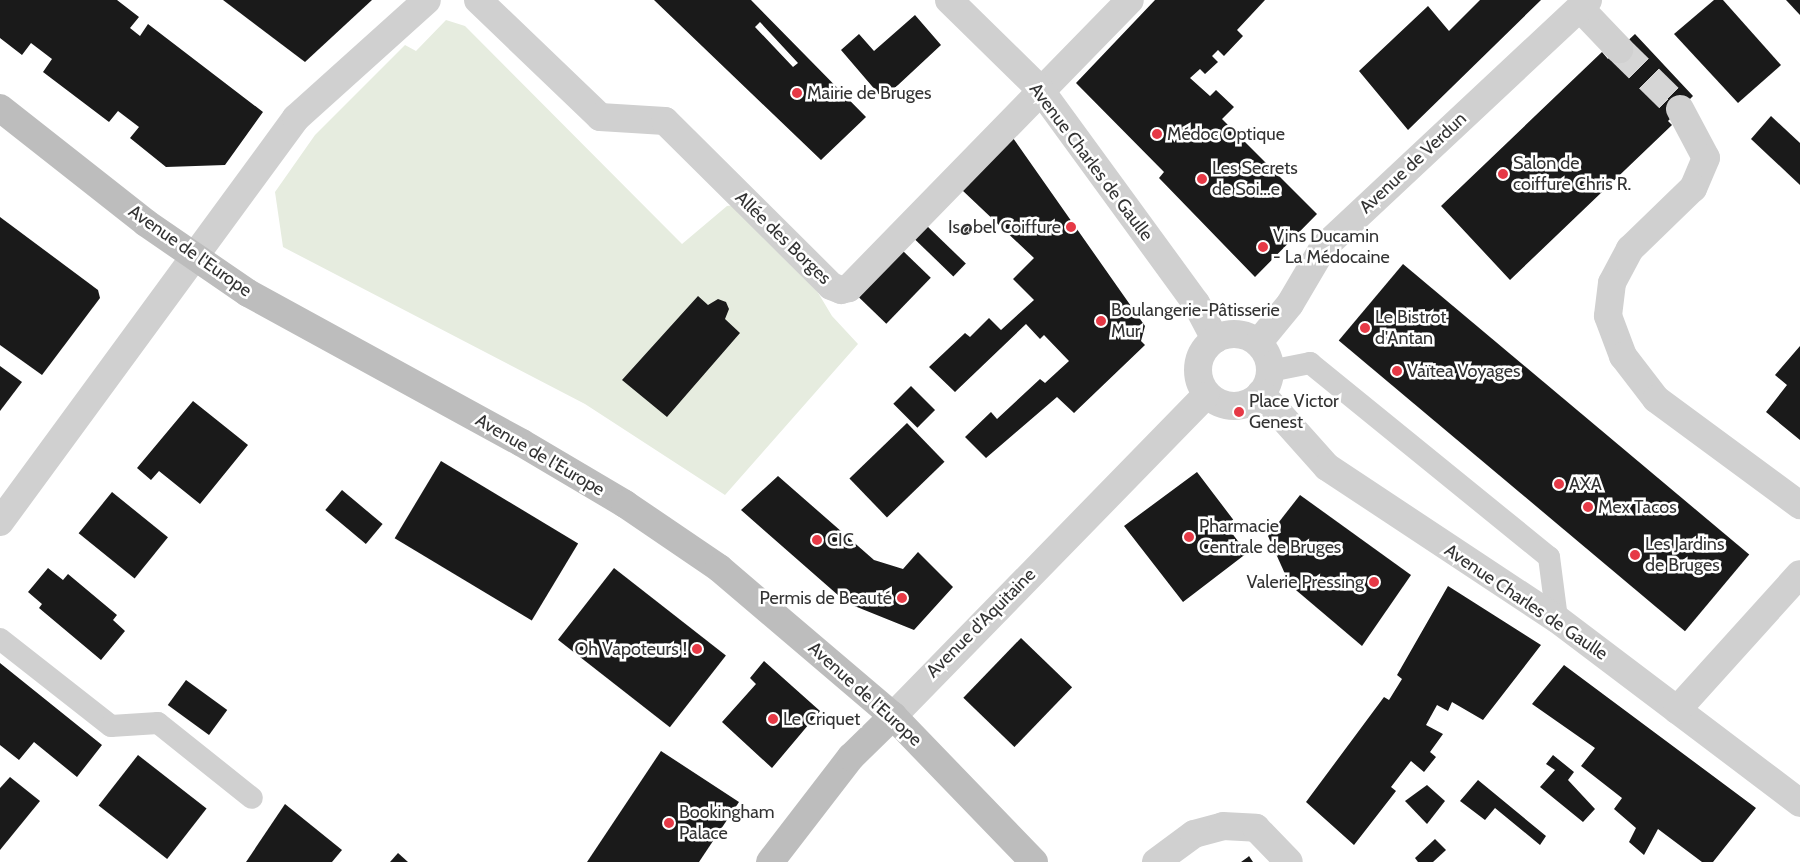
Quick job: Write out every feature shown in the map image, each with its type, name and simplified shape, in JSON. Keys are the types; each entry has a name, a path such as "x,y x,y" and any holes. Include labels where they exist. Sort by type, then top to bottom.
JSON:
{"main road":[{"name":"Avenue de l'Europe","path":"0,108 195,257 248,293 625,504 719,568 893,716 1034,862"},
{"name":"Avenue d'Aquitaine","path":"770,862 850,757 893,716"}],"street":[{"path":"0,522 296,118 426,0"},
{"name":"Allée des Borges","path":"478,0 600,117 665,121 830,286 841,290 850,288 1039,88 1130,0"},
{"name":"Avenue Charles de Gaulle","path":"949,0 1039,88 1196,303 1214,339"},
{"path":"1584,4 1619,49"},
{"name":"Avenue de Verdun","path":"1258,343 1290,304 1323,248 1584,4"},
{"path":"1680,109 1706,158 1694,188 1630,249 1612,283 1608,316 1623,356 1656,399 1800,505"},
{"path":"1237,334 1258,343 1265,382 1242,404 1231,405 1205,396 1199,367 1214,339 1237,334"},
{"name":"Avenue Charles de Gaulle","path":"1265,382 1328,467 1556,619 1800,803"},
{"name":"Avenue d'Aquitaine","path":"893,716 1205,396"},
{"path":"1677,710 1800,574"},
{"path":"1156,862 1194,834 1223,826 1256,828 1289,862"}],"lane":[{"path":"1265,382 1310,363 1549,557 1556,619"},
{"path":"0,639 111,726 158,723 252,798"}],"shaded area":[{"path":"446,20 465,26 682,244 727,206 741,204 808,276 832,316 858,344 725,495 585,404 283,247 275,192 315,135 405,45 416,51"}],"building":[{"path":"0,0 117,0 139,17 130,28 140,36 148,24 263,112 225,165 166,167 130,138 139,127 118,111 109,122 43,72 52,59 31,43 22,55 0,38"},
{"path":"223,0 372,0 305,62"},
{"name":"Mairie de Bruges","path":"654,0 751,0 866,117 821,160","holes":["760,22 798,63 793,67 755,27"]},
{"path":"1155,0 1265,0 1237,30 1243,36 1224,56 1218,50 1212,56 1218,62 1205,74 1200,69 1190,78 1210,96 1216,90 1234,107 1222,119 1317,214 1255,277 1159,178 1164,172 1076,83"},
{"path":"1480,0 1541,0 1408,130 1359,71 1428,6 1449,31"},
{"path":"1714,0 1723,0 1781,65 1738,103 1674,34"},
{"path":"1786,0 1800,0 1800,15"},
{"path":"915,15 941,45 883,99 841,50 859,34 874,51"},
{"path":"1635,34 1693,96 1668,121 1672,125 1510,280 1441,206 1602,52 1608,59"},
{"path":"1771,116 1800,143 1800,185 1751,139"},
{"path":"1013,138 1145,326 1141,341 1145,345 1074,413 1057,397 986,458 965,437 991,412 997,419 1040,379 1045,383 1069,361 1044,335 1040,339 1026,324 955,392 929,367 965,333 970,337 989,318 1001,330 1034,300 1013,279 1034,258 962,190"},
{"path":"0,217 98,290 100,298 42,375 0,345"},
{"path":"927,226 966,264 953,276 914,239"},
{"path":"902,250 931,278 886,324 858,296"},
{"path":"1403,264 1749,555 1685,631 1339,341"},
{"path":"698,296 708,305 718,299 726,302 729,309 725,319 740,333 667,417 622,380"},
{"path":"1800,346 1800,440 1766,412 1787,385 1775,375"},
{"path":"0,366 22,382 0,411"},
{"path":"911,386 935,410 917,428 893,404"},
{"path":"193,401 248,445 200,504 159,471 151,480 137,468"},
{"path":"907,423 945,462 887,517 849,479"},
{"path":"441,461 578,543 532,621 395,538"},
{"path":"1197,472 1235,522 1228,528 1247,553 1183,602 1124,526"},
{"path":"778,476 874,560 903,569 918,552 953,587 914,630 847,603 741,510"},
{"path":"342,490 383,524 366,544 325,510"},
{"path":"112,492 168,537 135,578 79,533"},
{"path":"1300,495 1411,575 1362,646 1290,585 1268,536"},
{"path":"48,568 63,580 68,574 117,615 113,620 125,631 101,660 39,608 42,604 28,592"},
{"path":"614,568 726,655 670,727 558,640"},
{"path":"1448,586 1541,645 1483,720 1452,702 1448,711 1437,705 1426,725 1443,734 1430,752 1436,757 1424,772 1411,761 1391,787 1396,791 1354,845 1306,802 1384,697 1389,700 1402,679 1397,675"},
{"path":"1021,638 1072,687 1014,747 963,698"},
{"path":"764,661 820,711 772,768 722,722 756,684 750,678"},
{"path":"0,663 102,745 77,777 34,742 19,760 0,745"},
{"path":"1564,665 1756,808 1713,862 1702,862 1658,829 1644,855 1629,842 1636,828 1614,809 1622,798 1581,766 1595,748 1532,704"},
{"path":"186,680 227,710 209,735 168,705"},
{"path":"661,751 739,802 699,862 587,862"},
{"path":"138,755 207,809 167,859 99,805"},
{"path":"1553,755 1574,772 1568,780 1595,809 1583,822 1540,787 1555,770 1546,764"},
{"path":"10,777 40,801 0,850 0,788"},
{"path":"1478,780 1546,836 1540,845 1495,808 1485,820 1460,801"},
{"path":"1427,785 1445,801 1427,824 1405,801"},
{"path":"285,804 342,850 332,862 246,862"},
{"path":"1435,839 1446,850 1433,862 1418,862 1415,858"},
{"path":"398,853 408,862 390,862"},
{"path":"1248,857 1253,862 1241,862"}],"tunnel":[{"path":"1619,49 1680,109"}],"place":[{"name":"Mairie de Bruges","path":"797,93"},
{"name":"Médoc Optique","path":"1157,134"},
{"name":"Salon de coiffure Chris R.","path":"1503,174"},
{"name":"Les Secrets de Soi...e","path":"1202,179"},
{"name":"Is@bel Coiffure","path":"1071,227"},
{"name":"Vins Ducamin - La Médocaine","path":"1263,247"},
{"name":"Boulangerie-Pâtisserie Mur","path":"1101,321"},
{"name":"Le Bistrot d'Antan","path":"1365,328"},
{"name":"Vaïtea Voyages","path":"1397,371"},
{"name":"Place Victor Genest","path":"1239,412"},
{"name":"AXA","path":"1559,484"},
{"name":"Mex Tacos","path":"1588,507"},
{"name":"Pharmacie Centrale de Bruges","path":"1189,537"},
{"name":"CIC","path":"817,540"},
{"name":"Les Jardins de Bruges","path":"1635,555"},
{"name":"Valerie Pressing","path":"1374,582"},
{"name":"Permis de Beauté","path":"902,598"},
{"name":"Oh Vapoteurs !","path":"697,649"},
{"name":"Le Criquet","path":"773,719"},
{"name":"Bookingham Palace","path":"669,823"}]}
